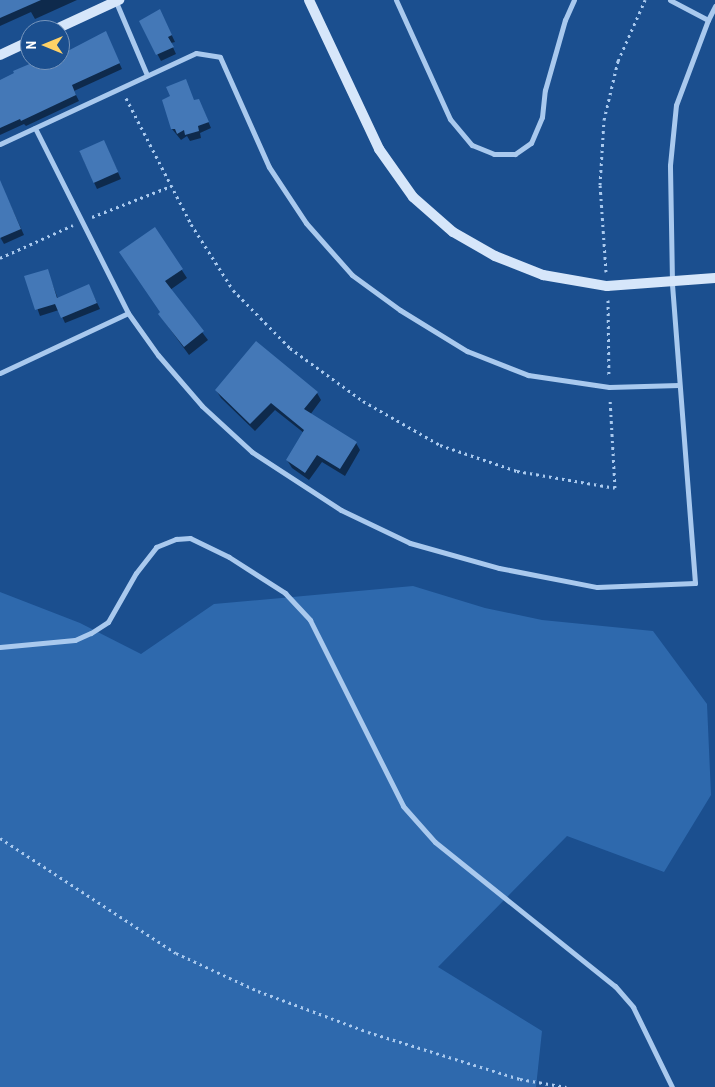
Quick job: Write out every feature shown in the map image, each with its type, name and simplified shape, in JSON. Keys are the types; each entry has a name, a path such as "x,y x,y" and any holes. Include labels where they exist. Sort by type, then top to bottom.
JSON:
{"street":[{"path":"308,0 379,149 413,197 453,232 495,256 544,275 607,286 715,278"},
{"path":"396,0 450,119 472,144 494,154 516,154 531,143 542,117 545,90 565,20 574,0"},
{"path":"670,0 708,20"},
{"path":"70,23 117,1 147,75"},
{"path":"35,128 128,313 158,355 202,406 252,452 341,510 410,543 499,568 597,587 695,583 672,282 670,165 676,105 715,6"},
{"path":"0,55 20,46"},
{"path":"0,144 121,86 196,53 220,57 268,167 306,223 352,275 400,310 467,351 528,375 609,387 679,385"},
{"path":"0,373 128,313"},
{"path":"0,647 75,640 108,622 136,574 156,546 176,540 190,538 229,557 285,593 310,620 403,806 435,842 615,986 633,1007 672,1087"}],"path":[{"path":"121,86 191,224 233,290 290,348 363,401 440,445 517,471 615,488 609,387 607,286 600,185 604,120 618,61 645,0"},
{"path":"0,838 176,953 258,991 378,1035 520,1079 566,1087"}],"shaded area":[{"path":"413,586 485,608 542,620 653,631 707,704 711,795 664,872 567,836 438,967 542,1031 536,1087 0,1087 0,592 80,623 141,654 214,604"}],"building":[{"path":"0,0 41,0 0,18"},
{"path":"160,9 172,35 168,37 174,47 156,55 139,21"},
{"path":"106,31 120,63 72,85 76,95 21,121 20,119 0,128 0,80 20,68 20,70 70,70 70,50"},
{"path":"186,79 194,100 199,99 209,122 198,126 199,131 185,135 184,130 177,134 175,129 171,129 162,100 170,96 166,87"},
{"path":"104,140 118,172 94,183 79,151"},
{"path":"0,180 21,229 0,238"},
{"path":"155,227 183,269 165,281 204,331 184,347 158,314 160,312 119,252"},
{"path":"48,269 57,298 89,284 97,303 61,318 55,304 35,310 24,276"},
{"path":"256,341 318,392 304,409 357,442 340,469 317,455 305,473 286,460 304,430 271,403 250,424 215,390"}]}
